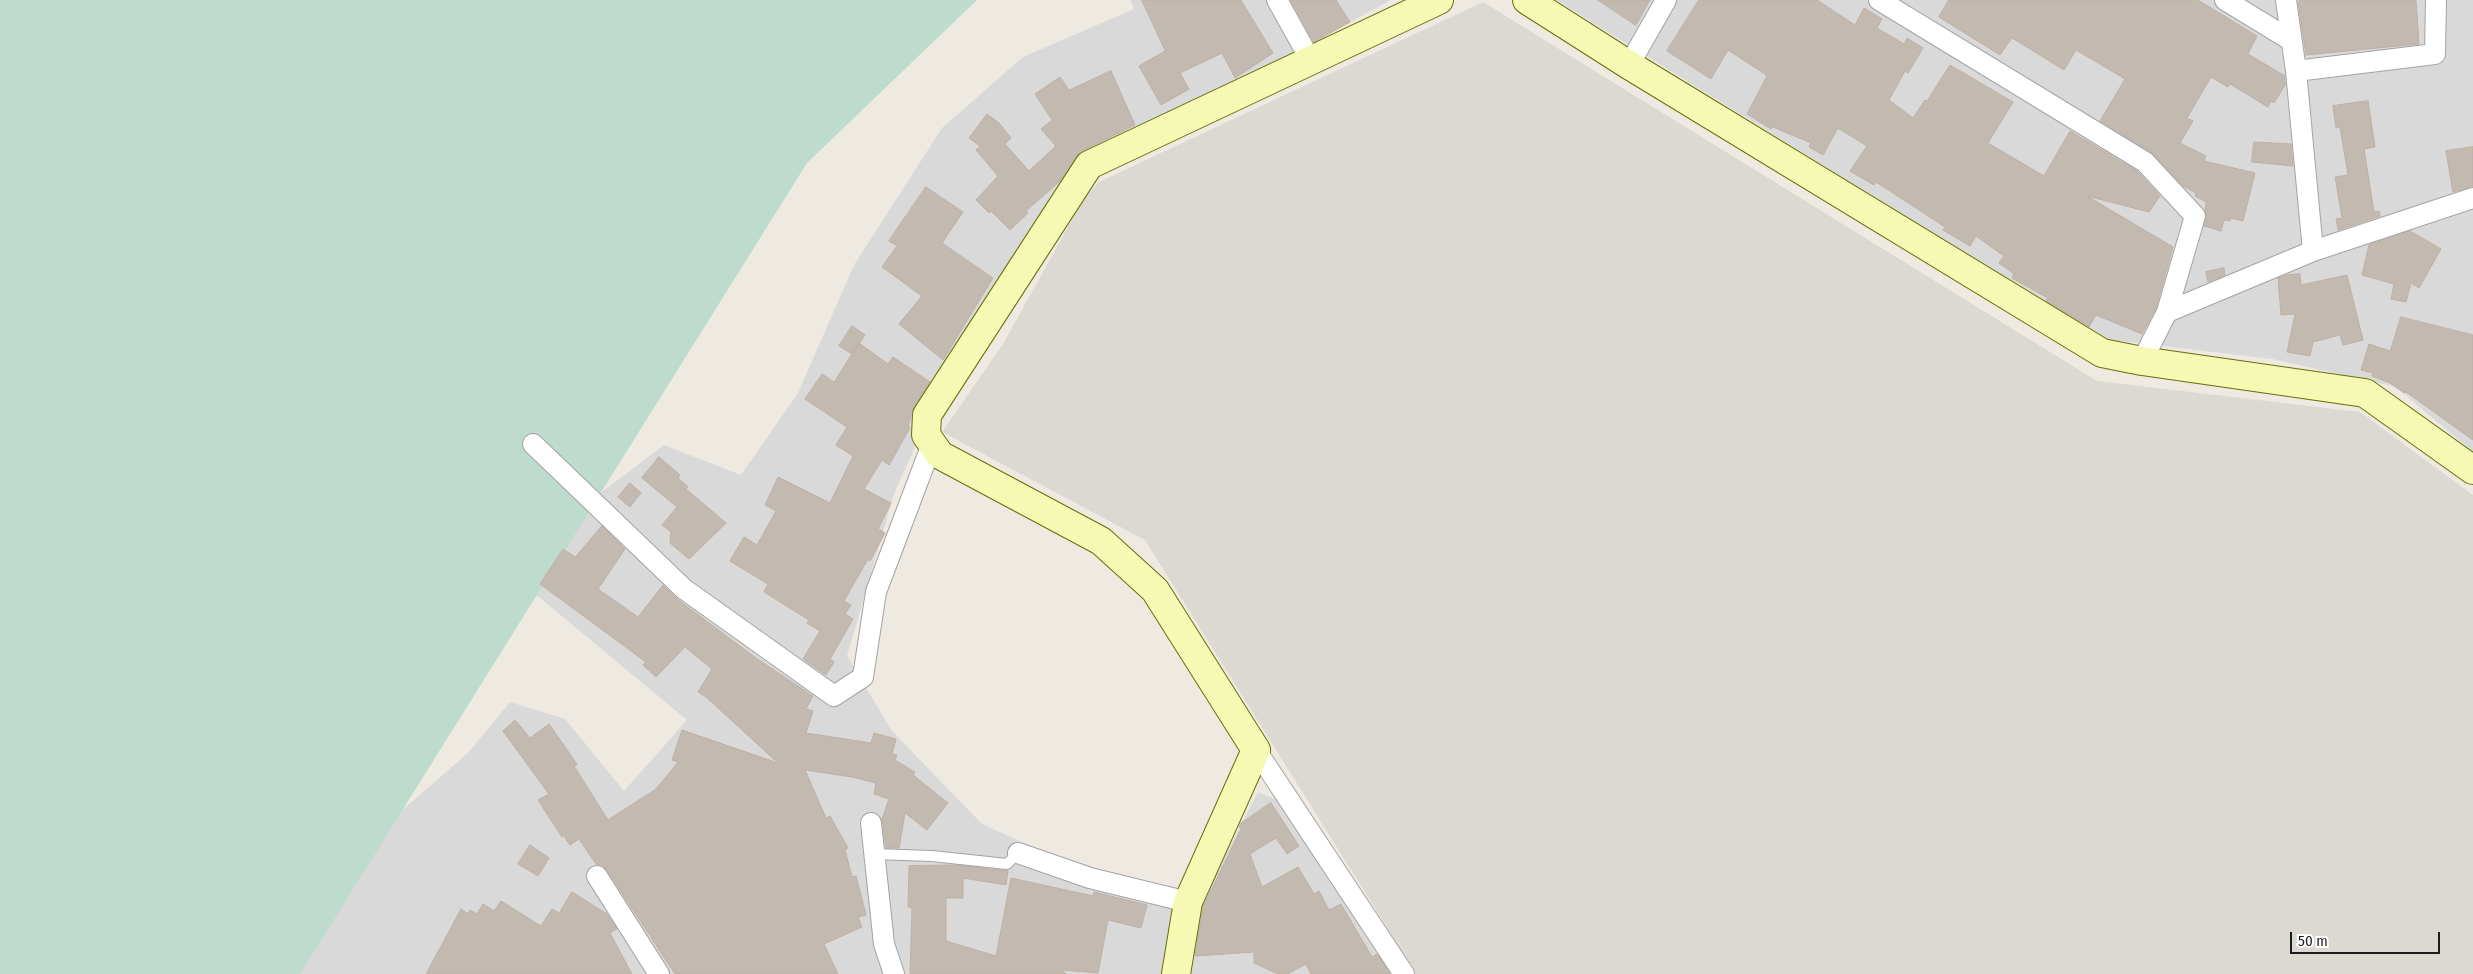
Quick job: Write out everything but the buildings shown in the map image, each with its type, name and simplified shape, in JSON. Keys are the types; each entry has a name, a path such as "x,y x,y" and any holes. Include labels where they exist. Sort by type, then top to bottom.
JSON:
{"street":[{"path":"1277,0 1311,61"},
{"path":"1404,974 1256,750 1155,590 1101,541 940,455 926,435 927,416 1089,165 1439,0"},
{"path":"1527,0 1629,65 2102,353 2142,361 2366,393 2473,470"},
{"path":"1629,65 1666,0"},
{"path":"1880,0 2145,162 2195,216 2167,312 2142,361"},
{"path":"2225,0 2292,41"},
{"path":"2286,0 2296,70 2313,251"},
{"path":"2296,70 2435,54 2436,0"},
{"path":"2167,312 2313,251 2473,198"},
{"path":"533,444 684,589 834,696 863,676 876,592 932,444"},
{"path":"1176,974 1188,902 1256,750"},
{"path":"871,823 884,944 894,974"},
{"path":"1018,853 1090,878 1188,902"},
{"path":"596,876 659,974"}],"lane":[{"path":"874,854 932,856 1007,864 1018,853"}],"shaded area":[{"path":"1130,0 1391,0 1275,63 1078,161 1028,231 958,350 894,494 847,656 892,731 982,824 1166,907 1213,879 1258,792 1286,804 1396,974 213,974 468,753 510,702 565,719 624,791 687,720 522,583 545,535 664,445 741,475 798,393 854,265 942,128 1023,57 1134,9"},
{"path":"1556,0 2473,0 2473,452 2396,387 2272,359 2104,339"},
{"path":"1483,2 2097,381 2360,412 2473,495 2473,974 1416,974 1145,540 942,432 1003,344 1083,200 1099,182"}],"green space":[{"path":"0,0 977,0 807,163 300,974 0,974"}]}
